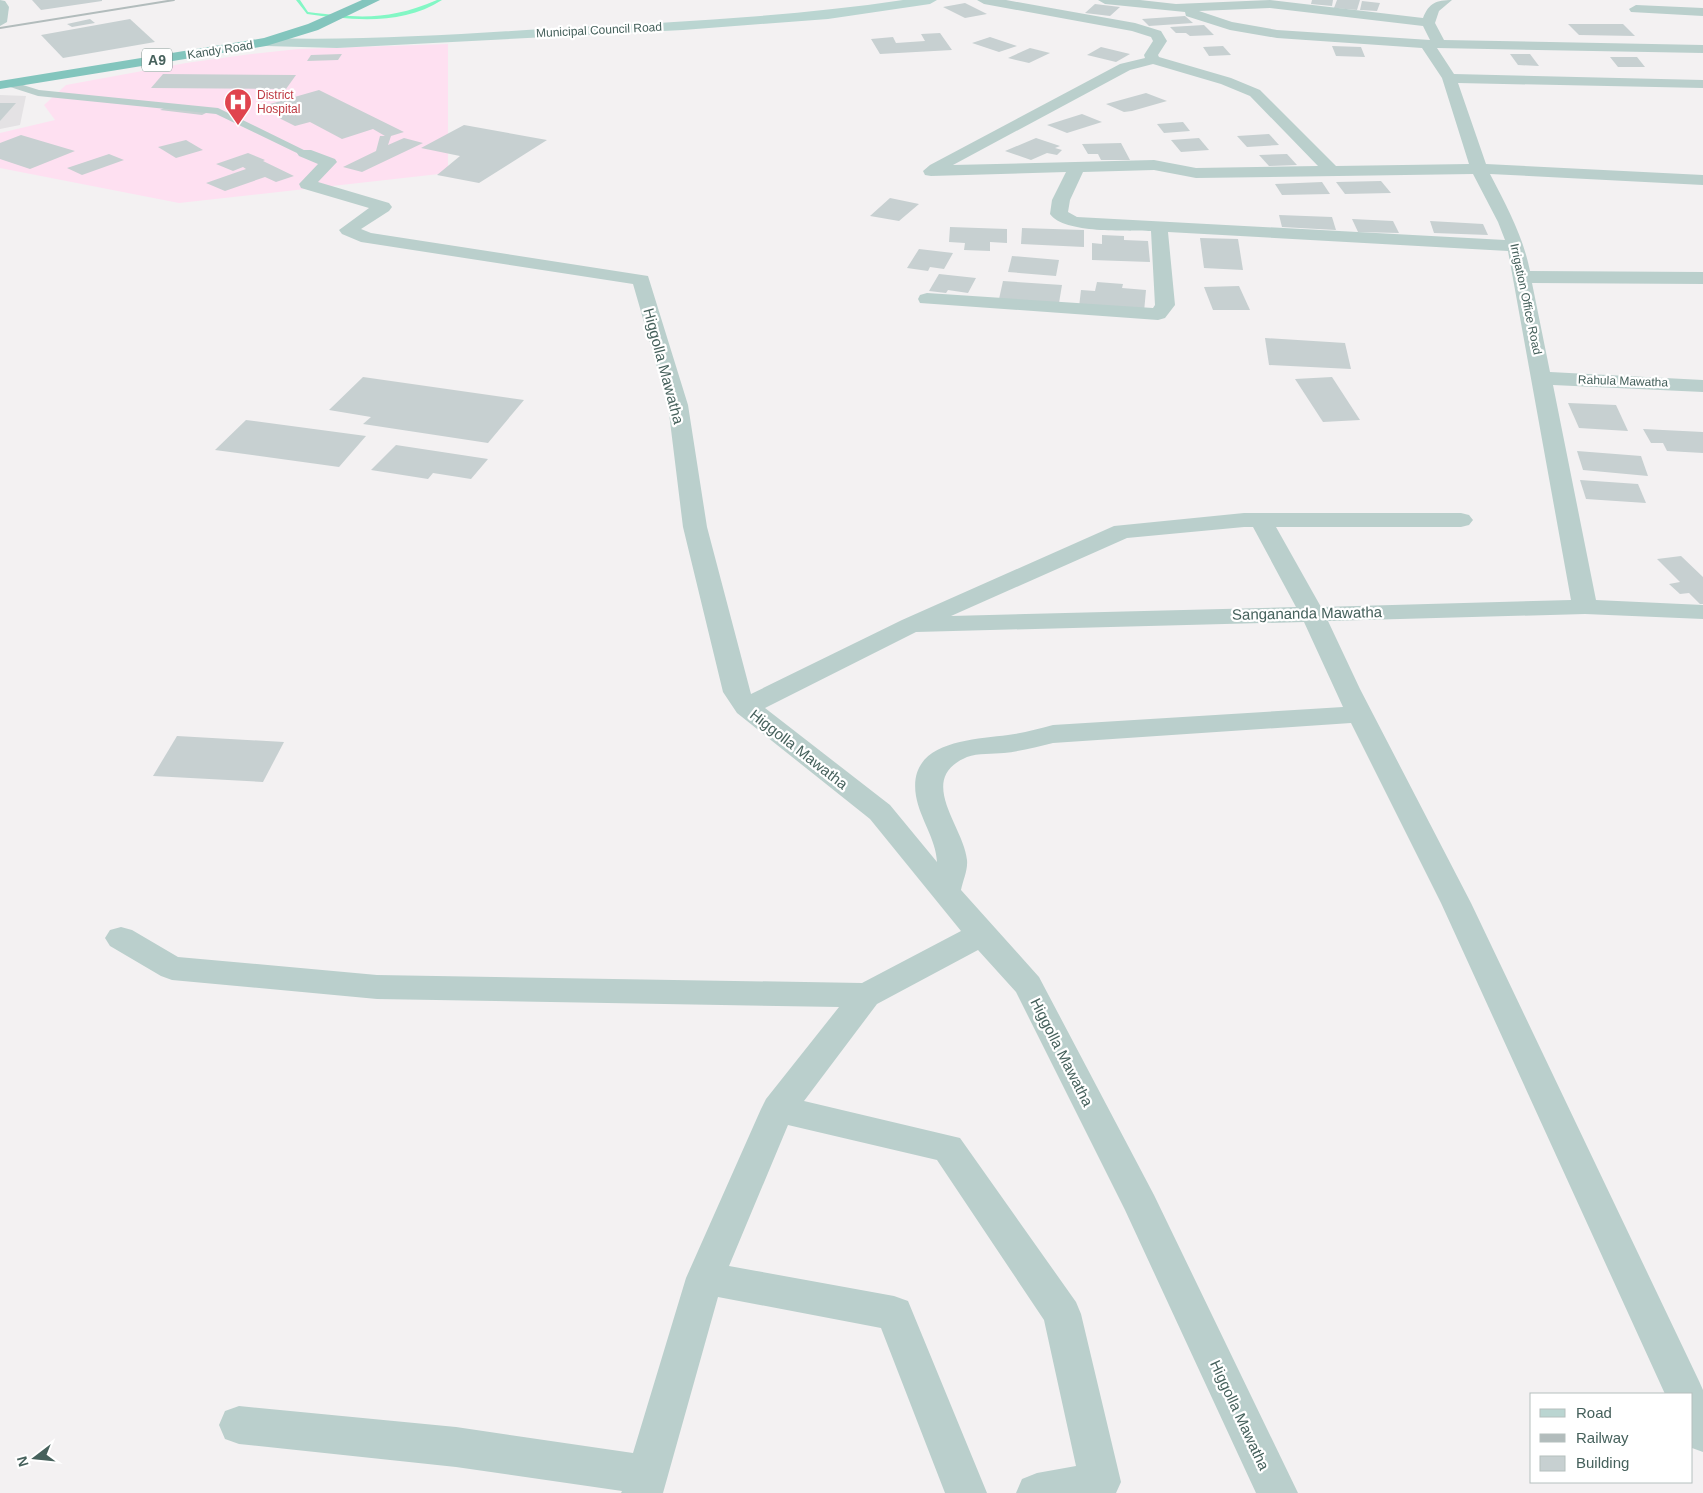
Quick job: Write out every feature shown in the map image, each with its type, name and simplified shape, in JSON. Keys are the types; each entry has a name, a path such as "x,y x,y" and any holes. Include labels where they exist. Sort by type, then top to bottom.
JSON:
{"highway":[{"name":"Kandy Road","path":"5,84 266,42 312,27 373,0"}],"street":[{"name":"Municipal Council Road","path":"266,42 337,44 405,42 682,26 828,15 930,0"},
{"path":"984,0 1135,27 1156,34 1160,41 1151,55 1153,60"},
{"path":"1105,0 1176,8 1270,4 1428,23 1433,9 1445,0"},
{"path":"0,4 2,7 0,22"},
{"path":"1176,8 1230,26 1277,34 1433,44 1703,49"},
{"path":"1636,9 1703,12"},
{"name":"Irrigation Office Road","path":"1428,23 1433,44 1449,78 1479,169 1507,222 1516,246 1543,378 1585,607"},
{"path":"1332,171 1255,93 1226,81 1153,60 1125,67 931,171 1154,165 1196,172 1332,171 1479,169 1703,180"},
{"path":"1449,78 1703,84"},
{"name":"Higgolla Mawatha","path":"305,153 329,162 307,184 383,207 348,230 367,238 641,280 678,405 695,527 736,692 746,707 880,812 945,892 1028,985 1141,1206 1277,1493"},
{"path":"1077,168 1061,200 1059,214 1073,222 1516,246"},
{"path":"927,299 1158,314 1165,305 1159,227"},
{"path":"1522,278 1703,278"},
{"name":"Rahula Mawatha","path":"1543,378 1703,386"},
{"path":"746,707 911,625 1122,530 1261,520 1461,520"},
{"path":"1261,520 1312,613 1360,714 1456,903 1685,1393"},
{"name":"Sangananda Mawatha","path":"911,625 1585,607 1703,612"},
{"path":"945,892 952,860 932,804 928,783 930,771 939,760 960,750 1013,743 1053,734 1360,714"},
{"path":"239,1424 456,1447 644,1484 705,1278 778,1109 866,995 983,933"},
{"path":"120,938 172,968 377,987 866,995"},
{"path":"778,1109 948,1148 1057,1306 1062,1314 1100,1482 1037,1493"},
{"path":"705,1278 894,1314 966,1493"},
{"path":"1693,1411 1703,1433"}],"lane":[{"path":"5,84 38,93 218,112 305,153"}],"shaded area":[{"name":"District Hospital","path":"448,44 448,173 179,203 0,168 0,133 55,120 44,105 66,85 186,63 251,54 298,49"},
{"path":"0,95 26,96 20,125 0,129"}],"building":[{"path":"32,0 102,0 102,1 41,10"},
{"path":"1312,0 1333,0 1332,6 1311,4"},
{"path":"1337,0 1360,0 1357,10 1334,8"},
{"path":"1362,1 1380,3 1377,11 1360,10"},
{"path":"965,3 987,14 965,18 943,7"},
{"path":"1095,4 1120,7 1110,16 1085,13"},
{"path":"1185,16 1193,23 1149,26 1142,19"},
{"path":"90,19 95,23 72,27 67,24"},
{"path":"130,19 155,42 63,58 41,35"},
{"path":"1568,24 1623,24 1635,36 1579,35"},
{"path":"1204,25 1214,35 1190,36 1186,33 1176,33 1170,27"},
{"path":"940,33 952,50 880,54 871,39 893,37 896,43 925,41 921,34"},
{"path":"990,37 1017,46 999,52 972,43"},
{"path":"1223,46 1231,55 1209,56 1203,47"},
{"path":"1332,46 1361,47 1365,57 1336,56"},
{"path":"1101,47 1130,54 1116,62 1087,55"},
{"path":"1030,48 1050,53 1029,63 1008,58"},
{"path":"342,54 338,60 307,61 311,55"},
{"path":"1510,54 1530,54 1539,66 1518,65"},
{"path":"1610,57 1637,57 1645,67 1618,67"},
{"path":"163,74 296,75 286,89 151,88"},
{"path":"319,90 404,132 391,136 388,145 404,138 423,143 362,172 343,167 376,151 380,136 385,136 373,129 342,139 310,122 295,126 277,117 283,116 263,106"},
{"path":"1146,93 1167,101 1124,112 1106,104"},
{"path":"0,103 16,103 0,121"},
{"path":"168,106 210,111 202,115 160,110"},
{"path":"1082,114 1102,122 1067,133 1047,125"},
{"path":"1183,122 1190,131 1164,133 1157,124"},
{"path":"464,125 547,140 479,183 437,175 460,156 421,148"},
{"path":"1269,134 1279,145 1247,147 1237,136"},
{"path":"21,135 75,151 30,169 0,159 0,143"},
{"path":"1036,138 1060,146 1055,148 1062,150 1057,155 1047,153 1031,160 1005,151"},
{"path":"1199,138 1209,150 1181,152 1171,140"},
{"path":"186,140 203,150 176,158 158,147"},
{"path":"1121,143 1130,160 1101,160 1098,154 1088,154 1082,144"},
{"path":"248,153 294,176 276,182 265,177 225,191 206,183 246,169 243,167 233,171 216,164"},
{"path":"109,154 124,160 82,175 67,168"},
{"path":"1287,154 1297,165 1269,166 1259,155"},
{"path":"1381,181 1391,193 1345,194 1336,182"},
{"path":"1322,182 1330,194 1282,195 1275,184"},
{"path":"890,198 919,204 899,221 870,216"},
{"path":"1279,215 1332,217 1336,230 1282,227"},
{"path":"1352,219 1393,221 1399,233 1358,232"},
{"path":"1430,221 1483,224 1488,235 1434,233"},
{"path":"950,227 1007,229 1007,243 990,242 990,251 964,250 965,243 949,242"},
{"path":"1022,228 1084,230 1084,247 1021,244"},
{"path":"1102,235 1124,236 1124,240 1148,241 1150,262 1092,260 1092,243 1102,244"},
{"path":"1200,238 1238,239 1243,270 1204,268"},
{"path":"919,249 953,253 944,269 930,267 928,271 907,268"},
{"path":"1012,256 1059,260 1056,276 1008,272"},
{"path":"939,274 976,278 968,293 948,290 946,293 929,291"},
{"path":"1003,281 1062,285 1059,303 999,299"},
{"path":"1097,282 1123,284 1122,288 1146,290 1144,312 1079,307 1081,290 1095,291"},
{"path":"1239,286 1250,310 1213,310 1204,287"},
{"path":"1265,338 1345,343 1351,369 1269,365"},
{"path":"363,377 524,400 488,443 363,424 371,417 329,410"},
{"path":"1332,377 1360,420 1323,422 1295,379"},
{"path":"1568,403 1616,405 1628,431 1579,428"},
{"path":"246,420 366,436 339,467 215,450"},
{"path":"1643,429 1703,432 1703,453 1667,451 1663,443 1651,443"},
{"path":"396,445 488,459 471,479 433,473 428,479 371,470"},
{"path":"1577,451 1641,456 1648,476 1583,470"},
{"path":"1580,480 1638,484 1646,503 1586,499"},
{"path":"1681,556 1703,577 1703,604 1700,604 1689,593 1680,594 1669,584 1680,582 1657,559"},
{"path":"177,736 284,742 263,782 153,776"}],"waterway":[{"path":"298,0 307,13 359,18 390,17 422,8 440,0"}],"railway":[{"path":"0,28 174,0"}],"place":[{"name":"District Hospital","path":"238,126"}]}
